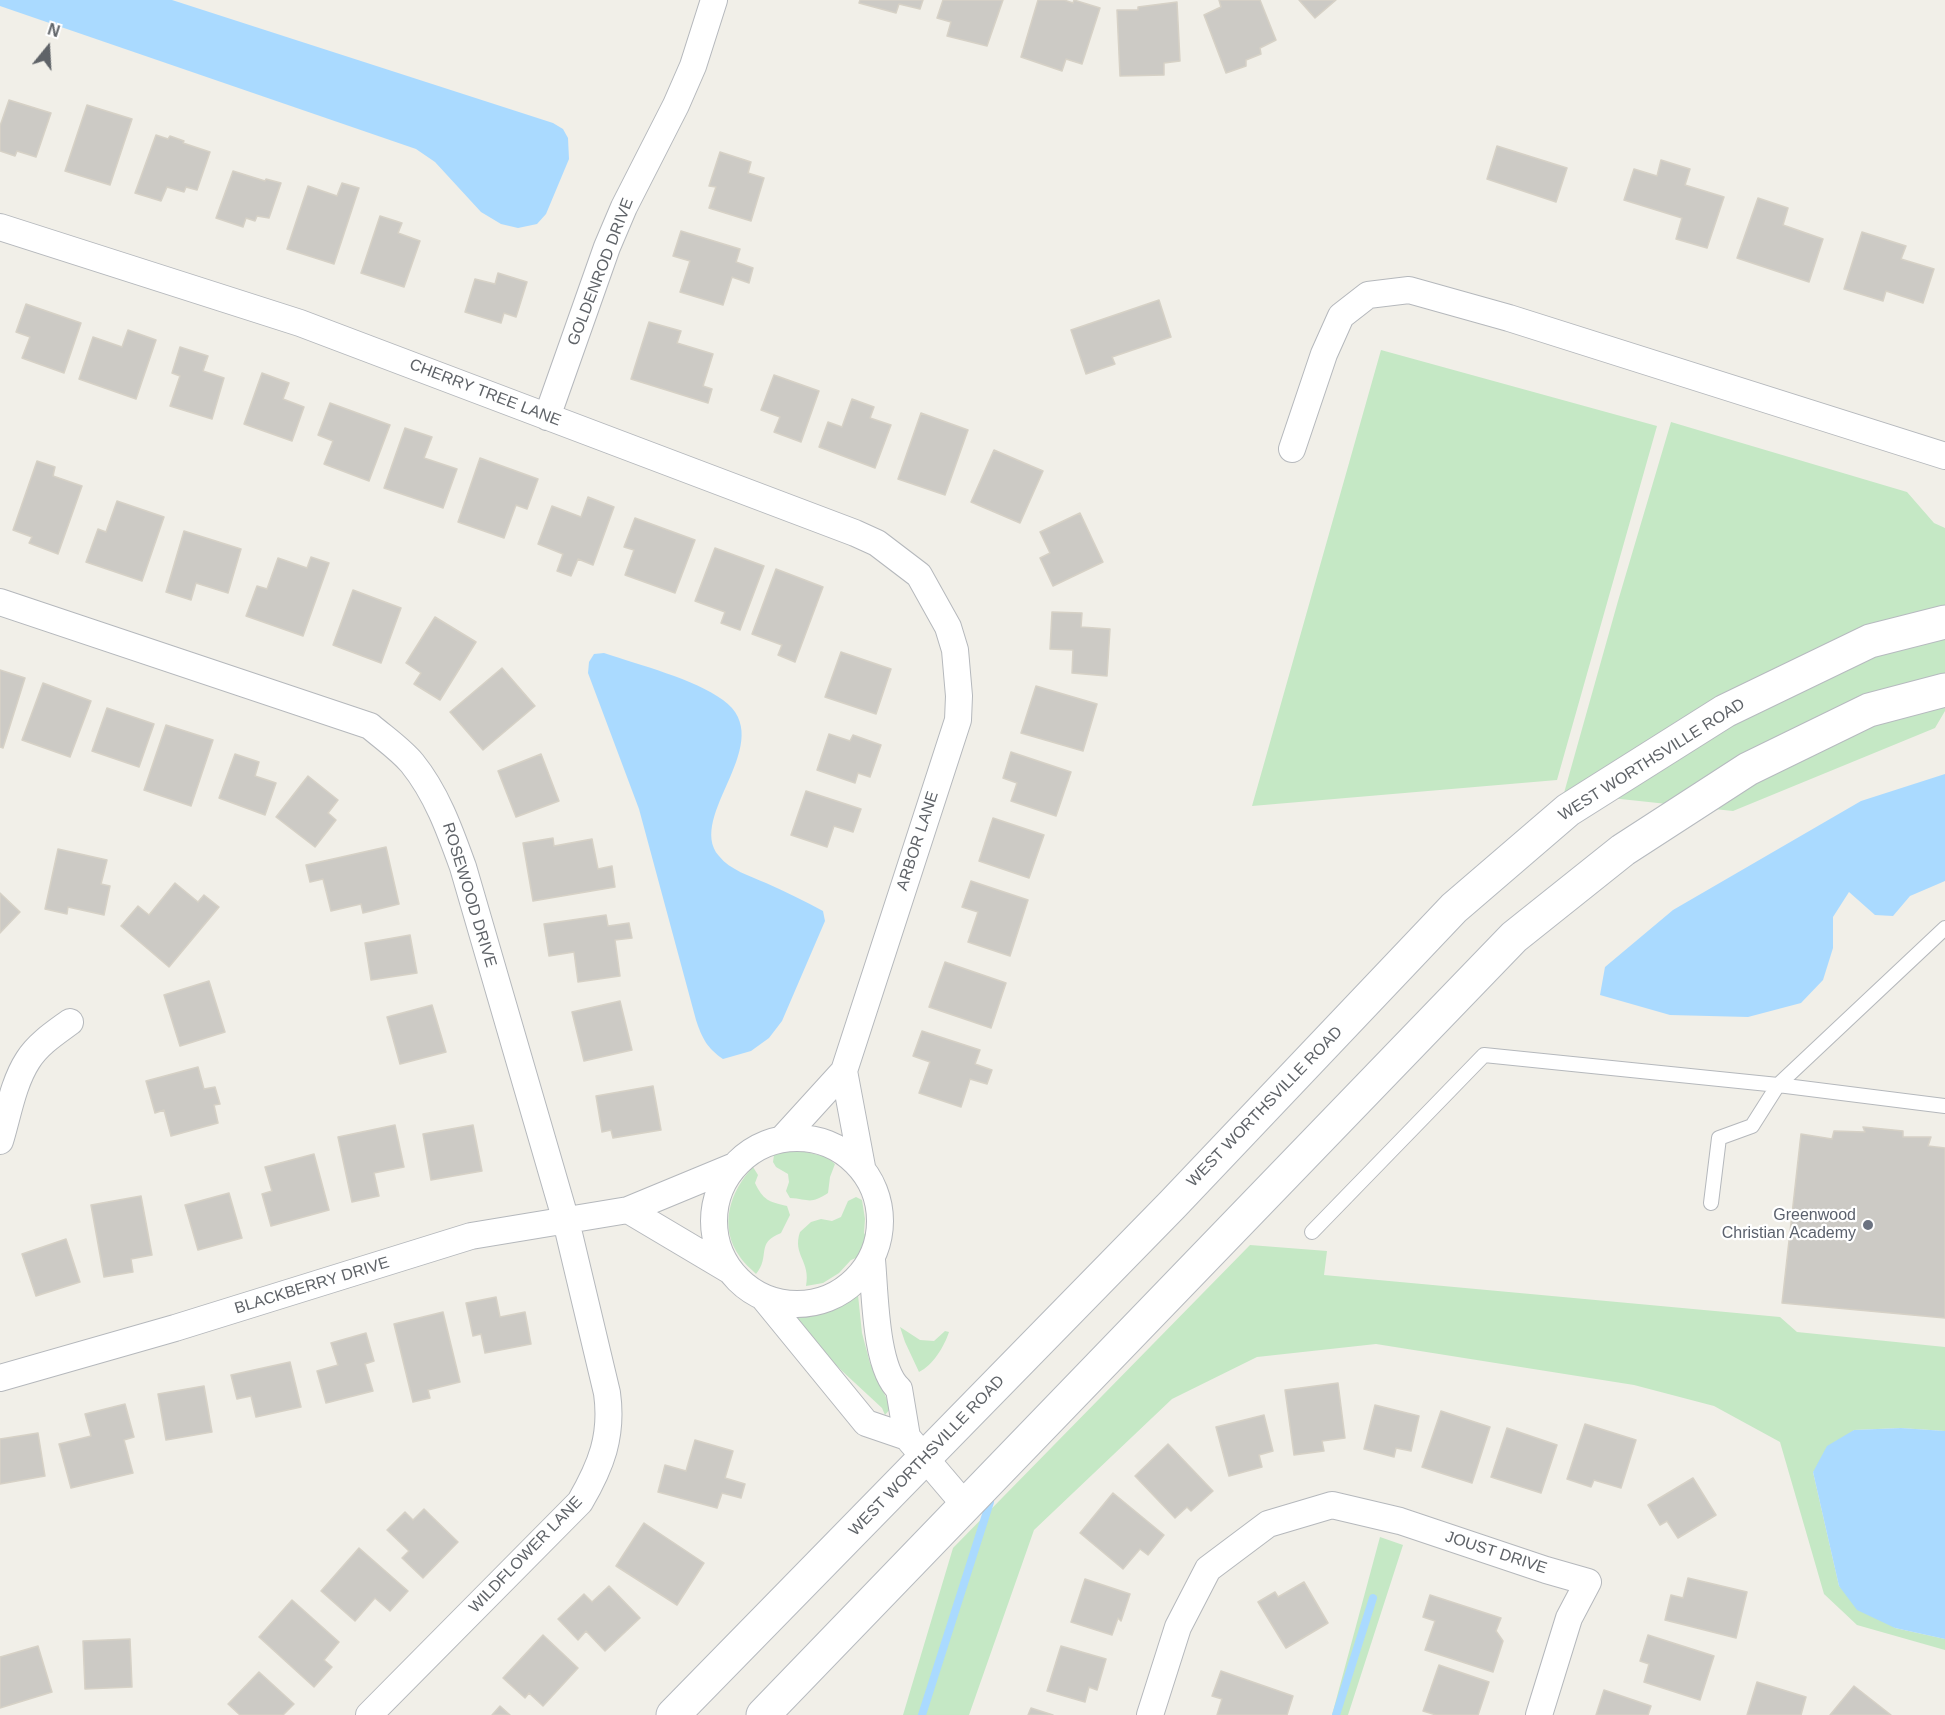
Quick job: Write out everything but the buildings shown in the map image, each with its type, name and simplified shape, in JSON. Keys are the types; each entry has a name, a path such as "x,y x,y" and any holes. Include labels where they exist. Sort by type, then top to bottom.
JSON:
{"main road":[{"name":"WEST WORTHSVILLE ROAD","path":"673,1715 916,1447 1173,1205 1454,908 1568,810 1725,711 1870,641 1945,622"},
{"path":"763,1715 1515,937 1623,850 1748,769 1869,710 1945,690"}],"street":[{"name":"GOLDENROD DRIVE","path":"547,417 607,247 624,207 676,105 693,66 714,0"},
{"name":"CHERRY TREE LANE","path":"0,227 300,323 844,528 877,543 919,575 939,610"},
{"path":"1292,449 1324,354 1341,316 1368,295 1409,290 1509,318 1945,456"},
{"name":"ROSEWOOD DRIVE","path":"0,602 370,726 411,763 447,821 463,867 566,1221"},
{"name":"ARBOR LANE","path":"783,1138 844,1071 957,720 959,696 955,650 948,627 939,610"},
{"path":"0,1141 20,1077 28,1060 44,1041 70,1022"},
{"name":"ARBOR LANE","path":"844,1071 861,1167"},
{"name":"BLACKBERRY DRIVE","path":"0,1378 175,1328 471,1236 628,1210 732,1167 764,1143 783,1138 812,1138 839,1148 861,1167 875,1188 881,1212 880,1236 872,1260 857,1280 836,1295 812,1304 787,1304 763,1297 744,1286 729,1270 628,1210"},
{"name":"BLACKBERRY DRIVE","path":"729,1270 717,1246 713,1220 718,1192 732,1167"},
{"name":"WILDFLOWER LANE","path":"369,1715 580,1502 597,1473 605,1453 609,1410 566,1221"},
{"name":"BLACKBERRY DRIVE","path":"872,1260 882,1356 893,1384 899,1389 916,1447"},
{"name":"BLACKBERRY DRIVE","path":"763,1297 866,1423 916,1447"},
{"path":"916,1447 965,1505"},
{"name":"JOUST DRIVE","path":"1150,1715 1178,1627 1208,1569 1268,1524 1332,1505 1400,1521 1588,1582 1569,1618 1539,1715"}],"lane":[{"path":"1711,1203 1719,1138 1752,1126 1778,1085 1945,928"},
{"path":"1312,1232 1484,1055 1778,1085 1945,1106"}],"green space":[{"path":"1381,350 1657,426 1557,780 1252,806"},
{"path":"1671,422 1907,492 1934,523 1945,528 1945,711 1935,728 1733,811 1564,793"},
{"path":"793,1149 827,1157 835,1164 830,1177 828,1193 813,1200 790,1198 786,1191 789,1182 788,1174 776,1167 773,1162 774,1155"},
{"path":"753,1167 758,1175 755,1183 764,1197 787,1206 790,1215 781,1233 768,1241 763,1261 756,1274 733,1246 728,1222 738,1187"},
{"path":"856,1197 862,1200 865,1219 864,1233 875,1250 851,1260 839,1273 823,1283 806,1286 806,1270 798,1247 800,1232 811,1222 821,1219 832,1221 841,1217 848,1201"},
{"path":"1250,1245 1327,1251 1324,1275 1780,1317 1797,1332 1945,1347 1945,1431 1901,1428 1854,1430 1813,1472 1839,1586 1895,1628 1945,1639 1945,1650 1857,1625 1824,1594 1780,1442 1714,1406 1634,1385 1376,1344 1257,1357 1172,1399 1034,1530 969,1715 903,1715 953,1548"},
{"path":"858,1295 862,1333 870,1363 891,1408 885,1415 882,1408 841,1370 792,1319 794,1314 806,1314 819,1301 837,1306"},
{"path":"900,1327 920,1340 934,1341 945,1331 949,1332 937,1355 919,1372"},
{"path":"1380,1537 1403,1545 1348,1715 1332,1715"}],"water":[{"path":"0,0 172,0 553,123 563,129 568,138 569,159 546,214 537,224 518,228 501,224 481,212 435,162 416,149 0,6"},
{"path":"604,653 698,685 723,700 738,717 742,736 738,757 713,821 712,839 719,856 734,869 823,911 825,921 782,1021 769,1038 751,1051 723,1059 709,1047 698,1026 639,809 588,673 589,662 594,654"},
{"path":"1945,774 1945,881 1910,896 1893,916 1875,915 1849,892 1833,917 1833,948 1823,980 1801,1003 1748,1017 1670,1015 1600,995 1605,967 1673,910 1861,801"},
{"path":"1901,1428 1945,1431 1945,1639 1895,1628 1857,1610 1839,1586 1813,1472 1827,1446 1854,1430"}],"waterway":[{"path":"922,1715 990,1502"},
{"path":"1336,1715 1373,1598"}],"place":[{"name":"Greenwood Christian Academy","path":"1868,1225"}]}
